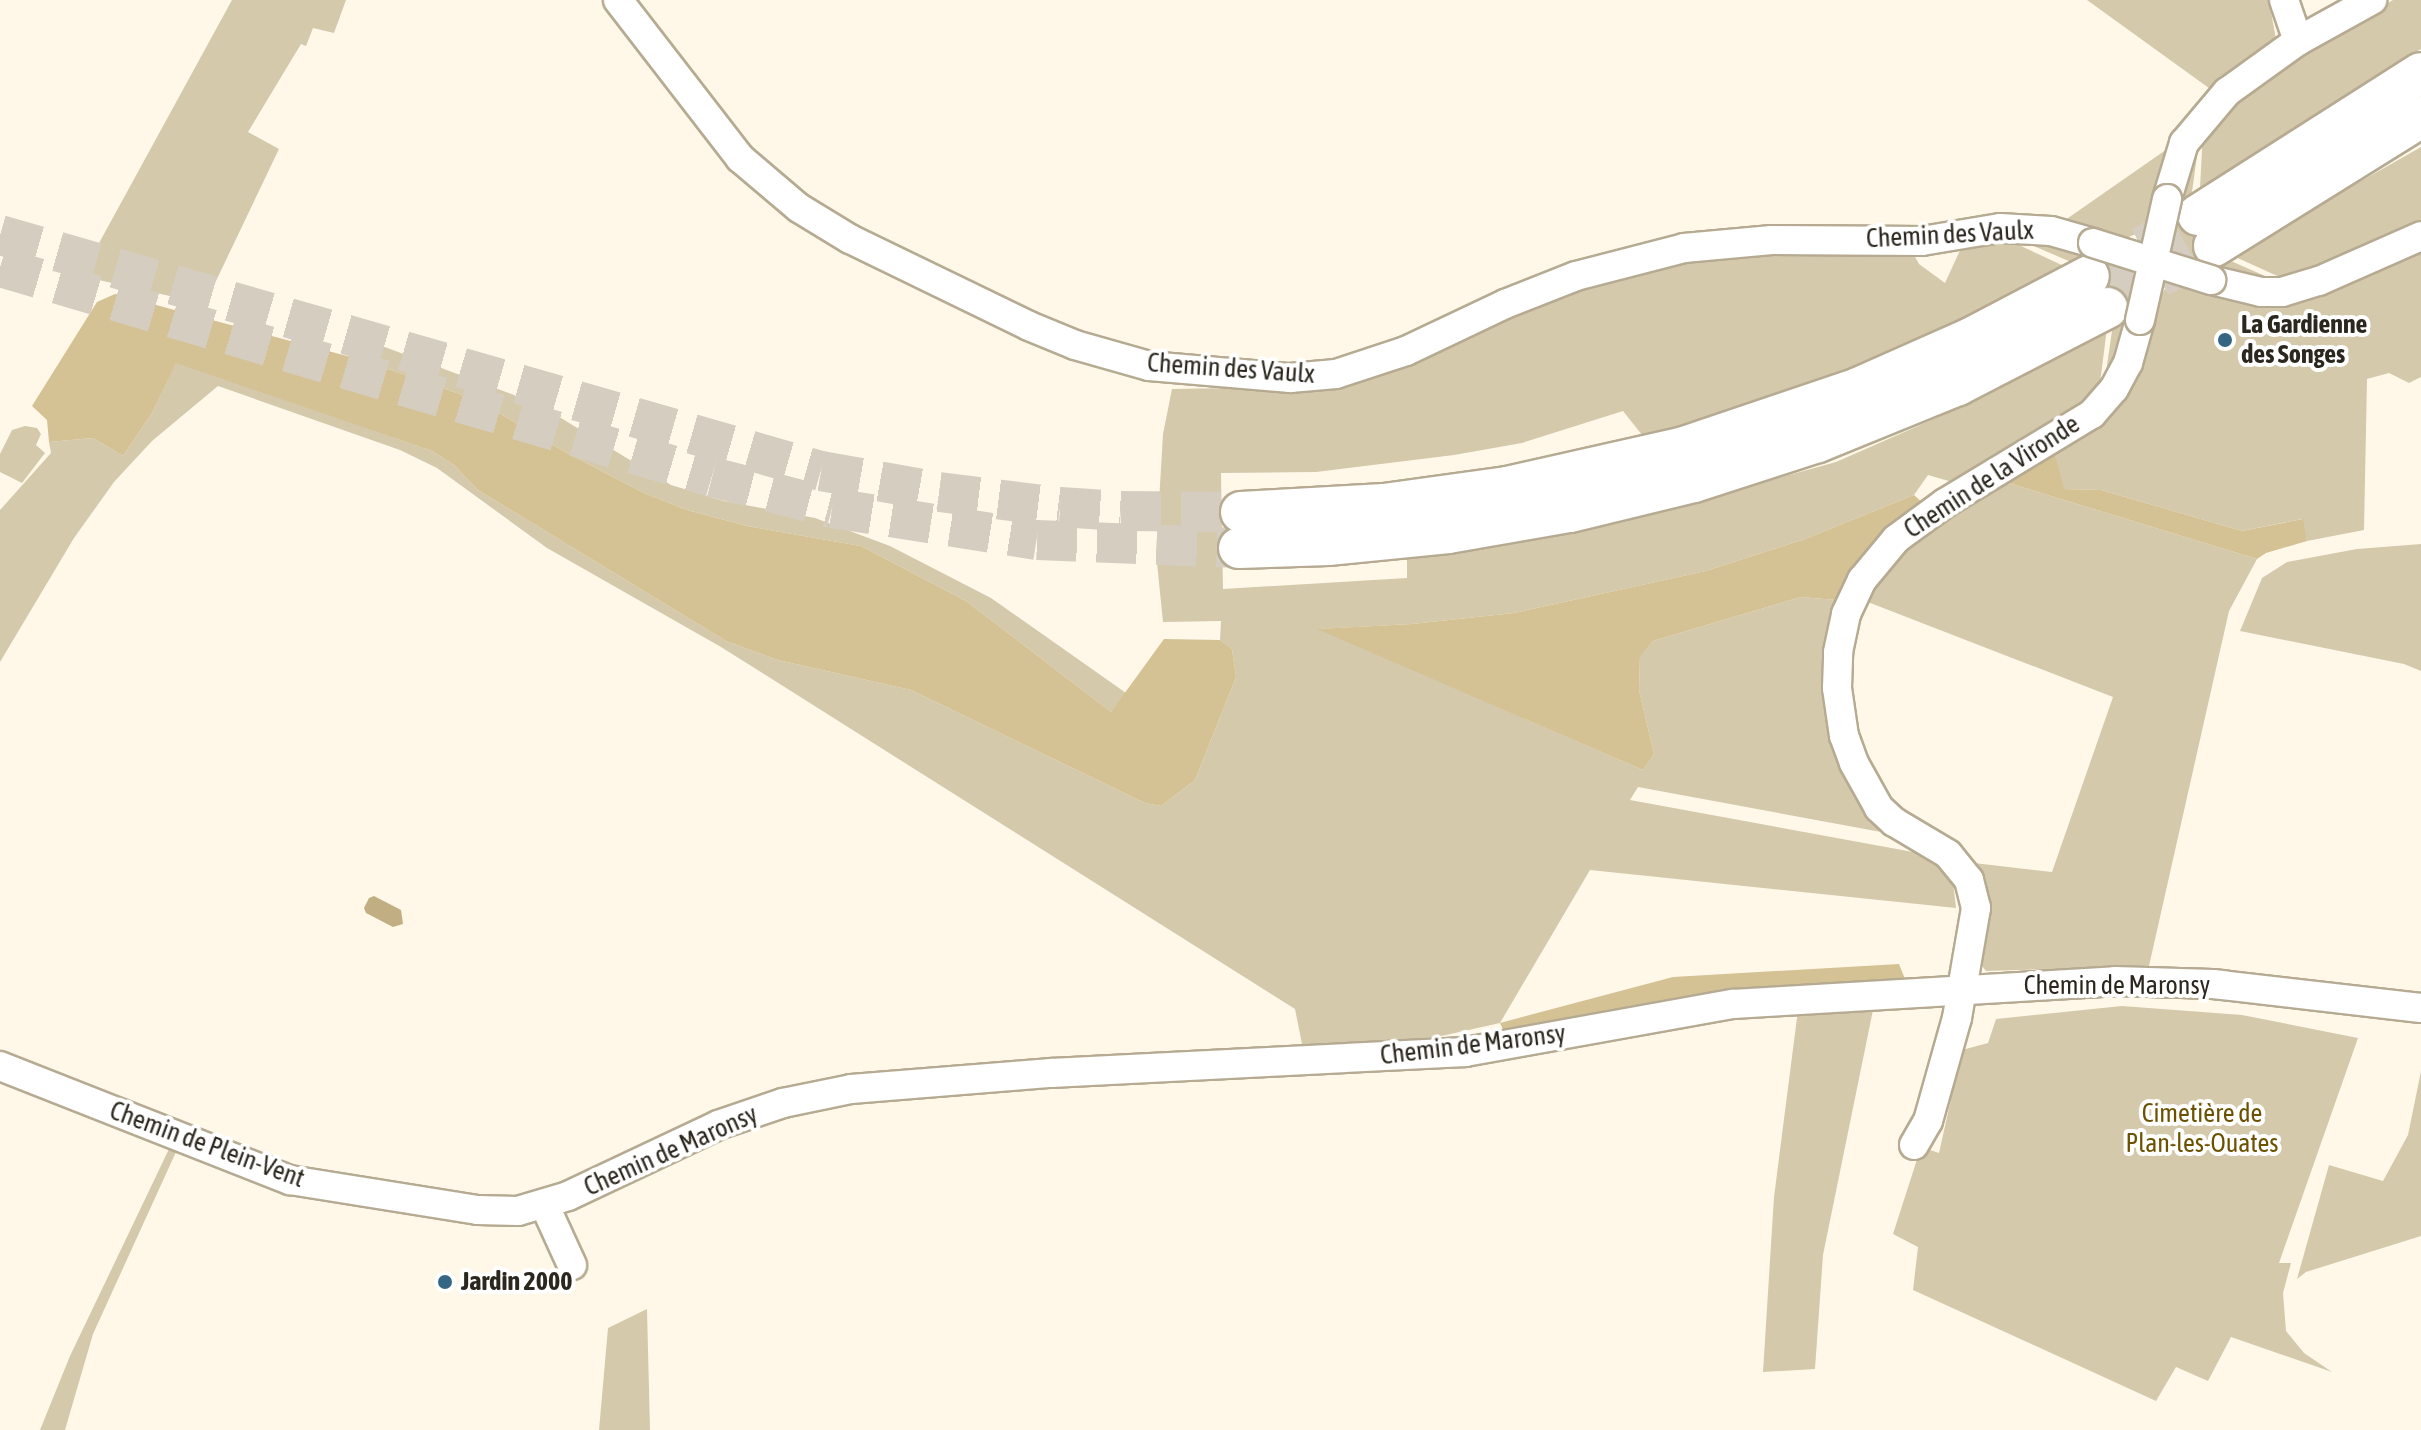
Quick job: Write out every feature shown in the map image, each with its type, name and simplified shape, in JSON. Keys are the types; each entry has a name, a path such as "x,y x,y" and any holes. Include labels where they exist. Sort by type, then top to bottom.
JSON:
{"highway":[{"path":"2197,235 2421,73"},
{"path":"2197,235 2421,117"},
{"path":"1240,530 1328,545 1448,533 1570,512 1694,482 1818,442 1958,385 2107,287"}],"street":[{"name":"Chemin des Vaulx","path":"618,0 740,158 799,208 850,239 1017,321 1075,345 1149,366 1290,378 1336,374 1406,351 1505,304 1576,276 1684,248 1772,240 1922,241 2025,227 2107,287 2197,235 2261,292 2282,292 2319,281 2421,236"},
{"path":"2284,0 2298,41"},
{"path":"2197,235 2178,156 2205,116 2227,92 2298,41 2372,0"},
{"name":"Chemin de la Vironde","path":"1914,1145 1928,1121 1963,989 1976,908 1969,880 1948,854 1894,822 1879,808 1854,763 1844,736 1837,688 1838,652 1846,614 1862,580 1896,539 1945,503 2092,414 2114,389 2128,363 2107,287 2197,235"},
{"name":"Chemin de Maronsy","path":"545,1206 718,1125 783,1103 851,1089 1051,1073 1465,1052 1733,1004 1963,989 2161,980 2421,1008"},
{"name":"Chemin de Plein-Vent","path":"0,1066 290,1180 478,1210 518,1211 545,1206"},
{"path":"545,1206 572,1265"}],"green space":[{"path":"232,0 346,0 334,33 313,28 306,46 301,44 248,132 279,149 205,304 81,276"},
{"path":"2087,0 2269,0 2276,40 2213,91"},
{"path":"2393,0 2421,0 2421,49 2200,188 2203,131 2220,112 2283,65"},
{"path":"2200,135 2190,206 2196,237 2215,254 2281,283 2196,268 2182,256 2172,238 2185,159"},
{"path":"2170,147 2150,223 2143,231 2124,239 2058,225"},
{"path":"2421,147 2421,220 2284,279 2231,255"},
{"path":"2008,235 2027,236 2106,257 2121,266 2130,279 2133,306 2120,360 2111,381 2081,410 1952,482 1928,475 1914,495 1805,539 1706,571 1514,613 1412,624 1319,629 1643,770 1654,754 1639,690 1640,655 1653,641 1801,597 1836,600 1825,652 1831,736 1865,811 1892,834 1638,787 1630,800 1935,856 1953,881 1956,908 1590,870 1500,1023 1437,1037 1303,1049 1295,1009 721,647 547,548 437,468 400,450 218,386 152,441 114,482 74,538 0,662 0,510 51,453 49,442 93,438 123,456 152,413 176,362 432,451 454,465 478,490 726,641 778,660 911,690 1145,803 1161,806 1195,780 1236,677 1232,649 1220,640 1221,621 1163,622 1156,553 1163,434 1172,389 1334,386 1401,362 1499,314 1569,286 1633,266 1724,252 1797,248 1913,253 1919,264 1945,283 1962,246 1992,238 2006,239 2066,267 1889,356 1646,440 1623,411 1522,443 1454,455 1316,472 1221,473 1223,589 1407,578 1407,558 1601,527 1836,462 1984,397 2107,328 2100,383 2104,386 2114,317 2112,296 2106,286 2085,268"},
{"path":"2421,247 2421,377 2409,383 2389,373 2367,379 2364,530 2307,541 2302,519 2242,531 2101,490 2063,489 2053,446 2078,435 2166,287 2182,284 2251,301"},
{"path":"374,343 514,395 561,418 671,485 724,501 815,518 890,546 991,598 1126,693 1111,712 966,601 861,546 747,526 687,510 644,493 565,452 477,400 362,360"},
{"path":"25,426 37,428 41,434 36,445 45,453 22,483 0,472 0,454 12,430"},
{"path":"2002,481 2257,559 2229,611 2149,966 1986,971 1977,960 1981,890 1974,863 2052,872 2113,697 1860,599 1891,554"},
{"path":"2421,544 2421,671 2404,664 2240,631 2262,578 2287,562 2357,549"},
{"name":"Cimetière de Plan-les-Ouates","path":"2122,1006 2242,1015 2358,1038 2279,1263 2291,1263 2283,1293 2286,1331 2304,1353 2332,1372 2231,1337 2208,1381 2176,1367 2156,1401 1913,1290 1918,1247 1893,1234 1921,1147 1939,1153 1962,1050 1988,1043 1996,1019"},
{"path":"1798,1010 1873,1010 1823,1255 1815,1369 1763,1372 1774,1197"},
{"path":"2421,1071 2421,1236 2306,1272 2297,1279 2329,1165 2383,1181 2408,1135"},
{"path":"169,1149 176,1152 93,1334 65,1430 40,1430 70,1356"},
{"path":"647,1309 650,1430 599,1430 608,1328"}],"shaded area":[{"path":"115,294 362,360 477,400 565,452 644,493 687,510 747,526 861,546 966,601 1111,712 1164,639 1220,640 1232,649 1236,677 1195,780 1161,806 1145,803 911,690 778,660 726,641 478,490 454,465 432,451 176,363 152,413 123,456 93,438 49,442 47,420 32,406 97,302"},
{"path":"2053,446 2064,489 2101,490 2242,531 2303,519 2307,541 2266,553 2257,559 2002,481"},
{"path":"1914,495 1925,505 1872,547 1836,600 1801,597 1653,641 1640,656 1639,690 1654,754 1643,770 1317,629 1412,624 1514,613 1706,571 1805,539"},
{"path":"374,896 401,910 403,924 393,927 366,913 364,908 369,898"},
{"path":"1899,964 1905,979 1726,991 1505,1034 1500,1023 1673,977"}],"tunnel":[{"path":"2089,276 2198,215"},
{"path":"0,235 821,471 939,492 1060,507 1241,512"},
{"path":"2107,308 2214,246"},
{"path":"0,267 712,477 832,508 1037,540 1239,548"}],"place":[{"name":"La Gardienne des Songes","path":"2225,340"},
{"name":"Jardin 2000","path":"445,1282"}]}
